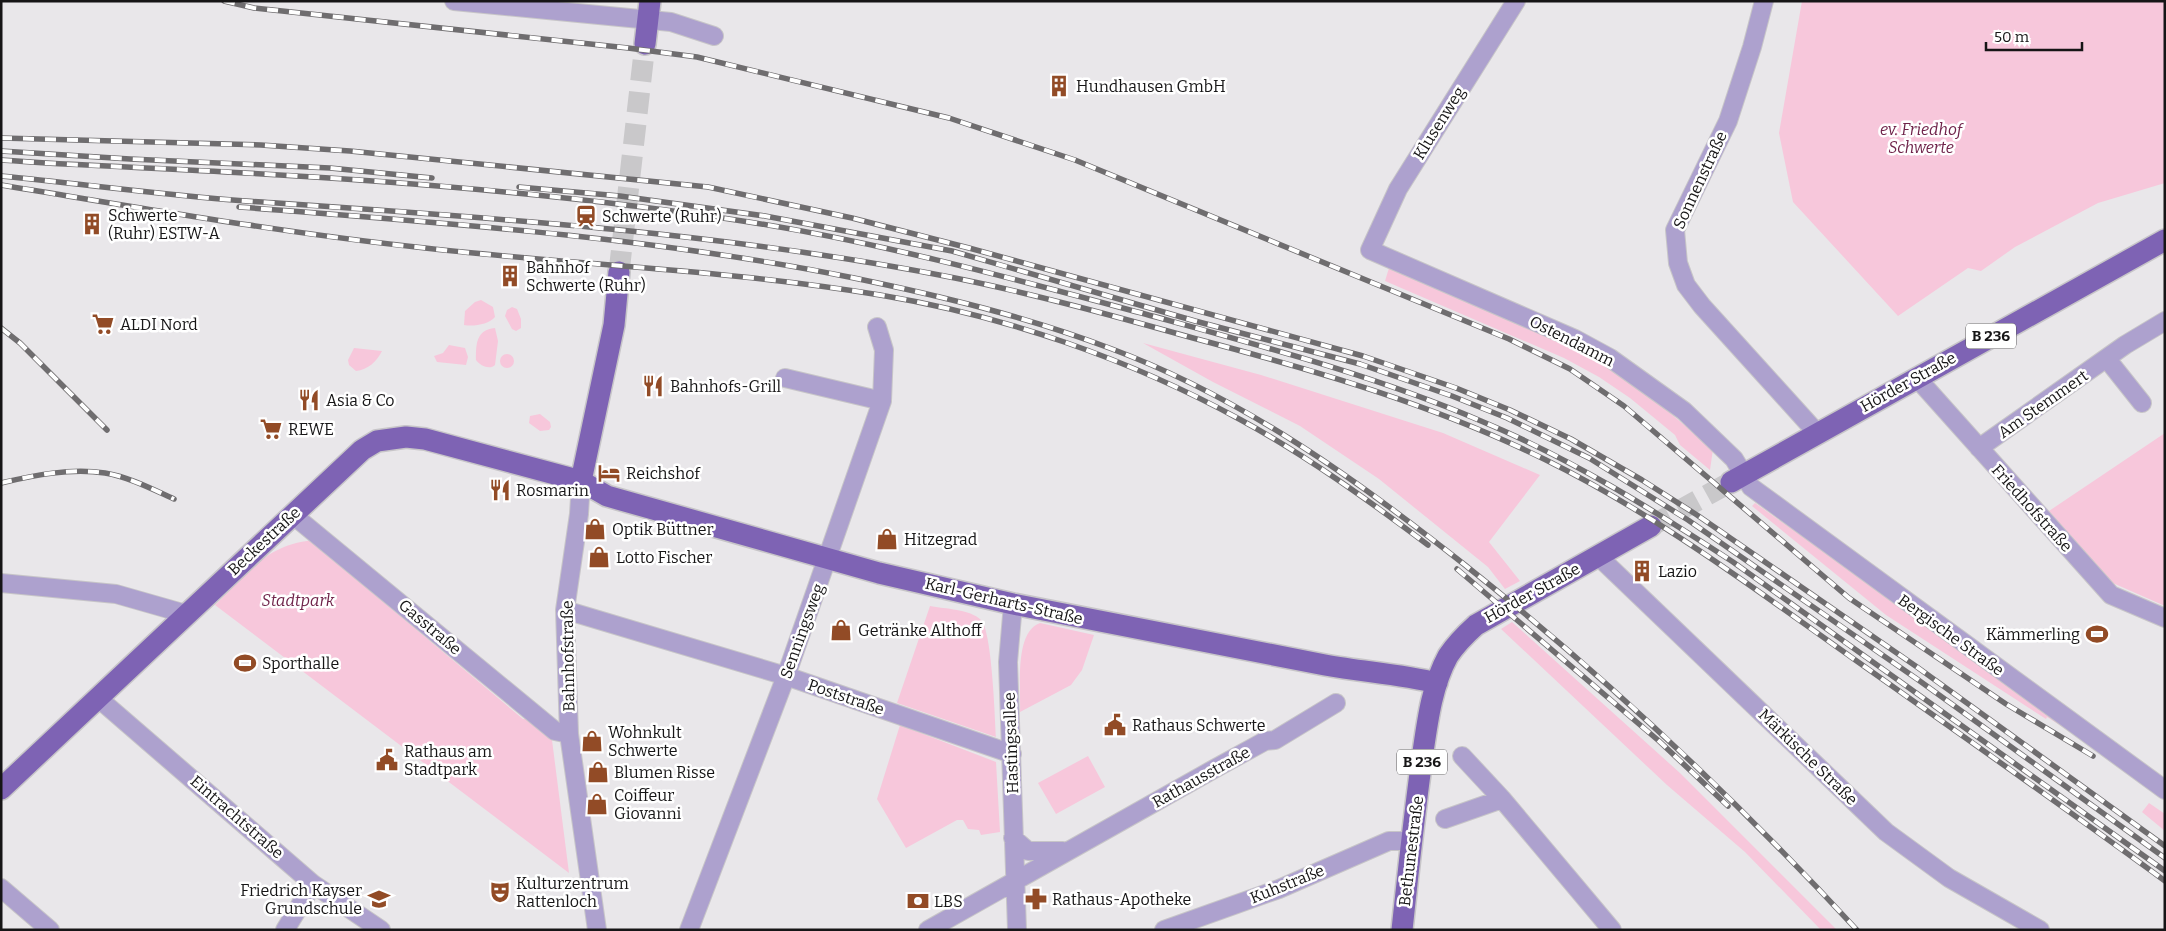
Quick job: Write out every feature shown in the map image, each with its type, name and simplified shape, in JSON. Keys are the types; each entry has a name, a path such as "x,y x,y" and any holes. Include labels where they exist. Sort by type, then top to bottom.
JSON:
{"main road":[{"path":"645,44 649,11"},
{"name":"Hörder Straße","path":"1737,479 1916,377 2165,240"},
{"name":"Bahnhofstraße","path":"580,481 614,326 619,272"},
{"name":"Beckestraße","path":"1,789 362,450 377,441 392,438 425,439 580,481"},
{"name":"Karl-Gerharts-Straße","path":"580,481 608,496 879,573 1013,604 1325,665 1374,673 1403,675 1437,683"},
{"name":"Hörder Straße","path":"1437,683 1448,657 1464,636 1476,625 1651,526"},
{"name":"Bethunestraße","path":"1402,930 1410,841 1429,714 1437,683"}],"street":[{"path":"454,1 649,11 672,22 714,36"},
{"name":"Klusenweg","path":"1370,250 1398,189 1516,1"},
{"name":"Sonnenstraße","path":"1764,1 1752,47 1728,121 1675,230 1675,247 1682,274 1702,306 1817,434"},
{"name":"Ostendamm","path":"1370,250 1575,339 1610,358 1684,411 1734,459 1737,479"},
{"name":"Am Stemmert","path":"1979,448 2165,321"},
{"name":"Senningsweg","path":"689,930 786,676 882,401 884,350 877,328"},
{"path":"2107,359 2142,403"},
{"name":"Friedhofstraße","path":"1916,377 2111,595 2165,618"},
{"path":"785,378 882,401"},
{"name":"Bergische Straße","path":"1737,479 1751,487 2165,790"},
{"name":"Bahnhofstraße","path":"580,481 578,514 565,610 569,734 597,930"},
{"name":"Gasstraße","path":"293,515 555,731 569,734"},
{"name":"Märkische Straße","path":"1598,556 1886,832 1949,878 2040,930"},
{"path":"1,583 116,594 186,614"},
{"name":"Hastingsallee","path":"1013,604 1008,662 1017,930"},
{"name":"Poststraße","path":"565,610 786,676 1012,754"},
{"name":"Eintrachtstraße","path":"98,698 313,884 381,930"},
{"name":"Rathausstraße","path":"928,930 1248,750 1265,741 1275,740 1336,703"},
{"path":"1462,756 1502,799 1612,930"},
{"path":"1446,819 1502,799"},
{"path":"1014,838 1028,851 1066,852"},
{"name":"Kuhstraße","path":"1166,929 1279,889 1389,841 1410,841"},
{"path":"285,930 313,884"},
{"path":"1,888 50,930"}],"green space":[{"name":"ev. Friedhof Schwerte","path":"1802,1 2165,1 2165,183 2098,203 2015,247 1981,271 1968,268 1898,316 1793,202 1779,133"},
{"path":"1389,268 1574,346 1628,378 1713,449 1710,470 1680,445 1675,435 1630,398 1599,377 1564,358 1385,281"},
{"path":"481,300 493,307 495,317 481,324 464,325 465,311 475,302"},
{"path":"512,307 517,309 521,319 521,328 516,331 512,329 505,316 507,310"},
{"path":"495,328 498,341 495,365 485,367 476,360 478,339 484,332"},
{"path":"1143,343 1261,375 1443,433 1540,475 1489,542 1520,581 1505,589 1488,567 1379,479 1300,426 1213,382"},
{"path":"449,345 465,348 468,357 466,365 437,362 434,356 443,353"},
{"path":"354,348 382,351 372,364 356,371 349,365 348,360"},
{"path":"507,354 512,356 514,361 512,366 507,368 502,366 500,361 502,356"},
{"path":"540,414 550,422 551,427 549,430 540,431 529,423 530,416"},
{"path":"2165,433 2165,606 2106,580 2046,513"},
{"path":"1755,503 2052,713 2090,742 2078,737 2047,717 2046,719 1886,615 1752,506"},
{"name":"Stadtpark","path":"315,540 341,561 339,565 523,719 532,719 552,740 569,873 215,605 248,571 271,554 283,547"},
{"path":"930,606 957,610 976,616 985,627 992,675 996,737 897,703"},
{"path":"1512,622 1680,773 1837,930 1821,930 1745,852 1667,785 1501,629"},
{"path":"1040,623 1094,635 1082,670 1071,685 1020,712 1020,676 1023,649 1026,637 1032,628"},
{"path":"900,725 996,762 1000,832 981,835 979,830 968,829 963,820 957,820 906,848 877,799"},
{"path":"1088,756 1105,787 1056,814 1038,783"},
{"path":"2149,803 2165,814 2165,831 2142,812"}],"tunnel":[{"path":"619,272 645,44"},
{"path":"1651,526 1731,482"}],"railway":[{"path":"224,1 254,8 697,57 949,118 1075,160 1509,339 1570,369 1624,406 1849,598 2006,704 2093,756"},
{"path":"1,138 261,145 350,151 708,187 852,218 969,248 1363,356 1456,388 1510,410 1571,439 1642,480 1697,515 1917,667 2165,846"},
{"path":"1,151 330,168 432,178"},
{"path":"1,160 215,171 498,191 561,197 749,222 849,240 997,275 1230,337 1357,375 1440,404 1547,451 1610,485 1672,523 1733,562 2165,871"},
{"path":"1,176 215,199 424,213 602,228 779,249 867,262 1015,291 1284,363 1373,390 1504,440 1546,460 1626,504 1702,552 1777,604 2165,881"},
{"path":"1,185 213,220 372,242 824,286 927,304 974,315 1066,342 1111,359 1199,398 1266,434 1313,464 1360,495 1428,545"},
{"path":"519,187 620,196 765,216 952,251 1195,321 1360,364 1452,396 1507,418 1589,458 1688,520 1917,679 2165,858"},
{"path":"239,207 548,233 701,252 778,264 887,285 984,308 1112,349 1160,369 1207,391 1297,443 1382,502 1465,565 1569,651 1668,740 1764,833 1857,930"},
{"path":"1,328 20,343 107,430"},
{"path":"1,483 53,473 79,471 105,473 123,477 174,499"},
{"path":"1457,569 1659,741 1728,806"}],"place":[{"name":"Hundhausen GmbH","path":"1059,86"},
{"name":"Schwerte (Ruhr)","path":"586,216"},
{"name":"Schwerte (Ruhr) ESTW-A","path":"92,224"},
{"name":"Bahnhof Schwerte (Ruhr)","path":"510,276"},
{"name":"ALDI Nord","path":"103,324"},
{"name":"Bahnhofs-Grill","path":"653,386"},
{"name":"Asia & Co","path":"309,400"},
{"name":"REWE","path":"271,429"},
{"name":"Reichshof","path":"609,473"},
{"name":"Rosmarin","path":"500,490"},
{"name":"Optik Büttner","path":"595,529"},
{"name":"Hitzegrad","path":"887,539"},
{"name":"Lotto Fischer","path":"599,557"},
{"name":"Lazio","path":"1642,571"},
{"name":"Getränke Althoff","path":"841,630"},
{"name":"Kämmerling","path":"2097,634"},
{"name":"Sporthalle","path":"245,663"},
{"name":"Rathaus Schwerte","path":"1115,725"},
{"name":"Wohnkult Schwerte","path":"592,741"},
{"name":"Rathaus am Stadtpark","path":"387,760"},
{"name":"Blumen Risse","path":"598,772"},
{"name":"Coiffeur Giovanni","path":"597,804"},
{"name":"Kulturzentrum Rattenloch","path":"500,892"},
{"name":"Friedrich Kayser Grundschule","path":"379,899"},
{"name":"Rathaus-Apotheke","path":"1036,899"},
{"name":"LBS","path":"918,901"}]}
